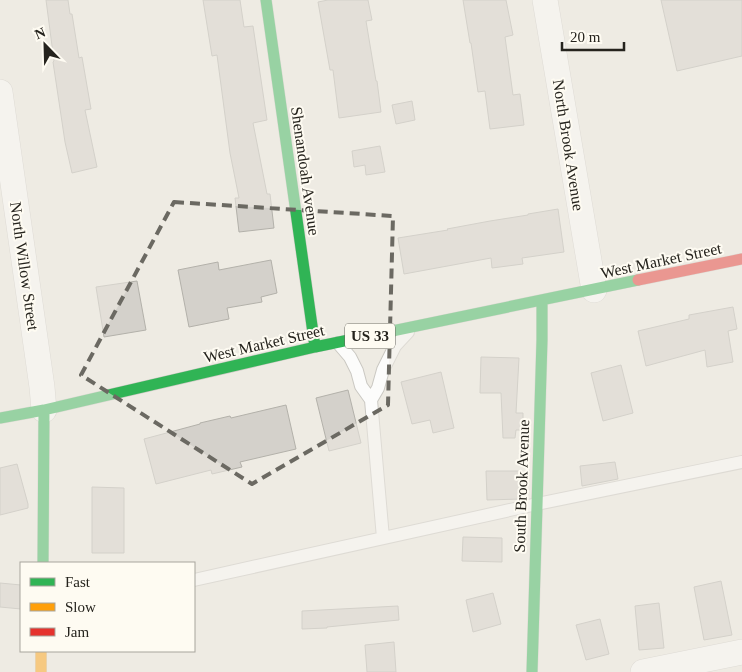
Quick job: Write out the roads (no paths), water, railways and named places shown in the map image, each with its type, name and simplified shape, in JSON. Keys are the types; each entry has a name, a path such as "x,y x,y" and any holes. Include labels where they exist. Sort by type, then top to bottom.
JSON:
{"street":[{"name":"Shenandoah Avenue","path":"266,0 315,347"},
{"name":"North Brook Avenue","path":"545,0 594,290"},
{"name":"North Willow Street","path":"0,92 44,410"},
{"name":"West Market Street","path":"0,418 44,410 338,342 742,259"},
{"name":"South Brook Avenue","path":"532,672 542,301"},
{"path":"43,562 44,410"},
{"path":"41,652 41,672"},
{"path":"643,672 742,652"}],"lane":[{"path":"371,400 378,388 383,370 395,346 414,326"},
{"path":"338,342 350,358 357,371 361,386 371,400 383,538"},
{"path":"195,580 537,504 742,462"}]}
